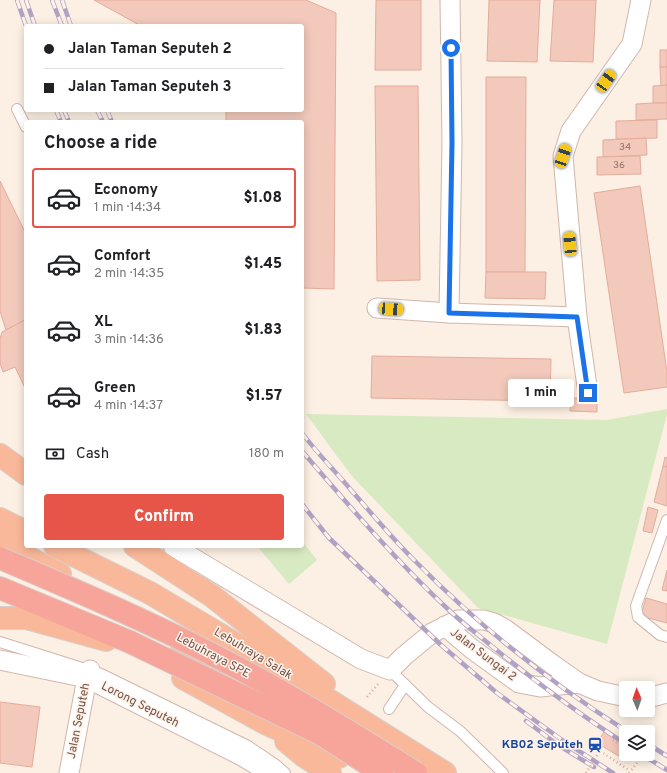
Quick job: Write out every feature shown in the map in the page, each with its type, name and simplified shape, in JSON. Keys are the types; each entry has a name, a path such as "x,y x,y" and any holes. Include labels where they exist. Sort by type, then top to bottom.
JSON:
{"highway":[{"path":"0,455 24,473"},
{"path":"0,519 24,531"},
{"path":"0,543 76,582 191,653 334,765"},
{"name":"Lebuhraya Salak","path":"59,548 150,593 303,684 415,763 445,773"},
{"path":"138,548 212,596 415,763"},
{"name":"Lebuhraya SPE","path":"0,558 134,616 224,660 332,721 415,763"},
{"path":"0,589 70,618 121,644 265,723 334,765 364,773"},
{"name":"Lebuhraya SPE","path":"0,589 130,642 319,733 382,773"},
{"path":"0,618 26,618 121,644"}],"street":[{"path":"449,313 452,143 450,0"},
{"path":"588,393 577,317 563,156 571,131 632,44 640,0"},
{"path":"377,308 449,313 577,317"},
{"path":"176,548 361,659 390,670 432,632 445,626"},
{"name":"Jalan Sungai 2","path":"579,683 540,687 519,683 472,649 445,626 458,620 484,620 494,623 505,628 579,683 598,691 619,696"},
{"name":"Lorong Seputeh","path":"11,657 88,674 242,756 270,773"},
{"name":"Jalan Seputeh","path":"69,773 88,674"},
{"path":"655,696 667,693"}],"lane":[{"path":"17,109 24,123"},
{"path":"667,520 636,606 638,617 660,635 667,637"},
{"path":"0,642 11,657"},
{"path":"390,670 428,707 460,731 503,773"},
{"path":"88,674 101,674 248,746 285,773"},
{"path":"389,709 405,685"}],"path":[{"path":"613,740 619,744"},
{"path":"586,773 600,752 630,772 638,761"}],"green space":[{"path":"667,409 667,414 607,644 478,608 351,475 306,414 607,420"},
{"path":"304,544 317,560 289,584 259,548 304,548"}],"building":[{"path":"94,0 306,0 336,13 334,289 304,288 304,120 226,120 226,112 304,112 304,24 137,24"},
{"path":"376,0 421,0 421,70 375,70"},
{"path":"489,0 540,0 537,62 487,61"},
{"path":"554,0 596,0 593,62 550,61"},
{"path":"660,50 667,50 667,67 660,67"},
{"path":"660,67 667,67 667,85 661,86"},
{"path":"486,77 526,77 525,272 486,272"},
{"path":"667,85 667,103 653,103 653,86"},
{"path":"375,86 418,86 420,280 377,281"},
{"path":"667,103 667,119 636,120 636,104"},
{"path":"657,120 657,138 616,139 616,121"},
{"path":"646,138 647,155 603,157 603,140"},
{"path":"640,156 641,174 597,175 597,157"},
{"path":"0,181 24,230 24,321 6,330 0,311"},
{"path":"640,186 667,372 667,387 624,393 594,193"},
{"path":"486,272 546,272 545,299 485,298"},
{"path":"24,321 24,386 15,367 3,372 0,363 0,339 2,332"},
{"path":"372,356 551,359 550,401 371,398"},
{"path":"570,398 597,398 597,412 570,411"},
{"path":"665,457 667,458 667,467 663,466"},
{"path":"663,466 667,467 667,506 654,502"},
{"path":"648,507 658,510 652,533 643,531"},
{"path":"667,570 667,591 662,590"},
{"path":"646,598 667,604 667,623 641,616"},
{"path":"0,702 40,707 32,767 0,763"},
{"path":"604,732 619,742 619,756 597,743"}],"railway":[{"path":"17,0 25,24"},
{"path":"26,0 34,24"},
{"path":"52,0 61,24"},
{"path":"62,0 70,24"},
{"path":"57,112 60,120"},
{"path":"65,112 68,120"},
{"path":"98,112 102,120"},
{"path":"108,112 111,120"},
{"path":"304,435 398,543 438,584 516,652 571,694 619,726"},
{"path":"304,453 393,555 452,613 542,686 619,739"},
{"path":"304,507 329,538 441,645 497,693 562,740 613,773"},
{"path":"526,721 558,745 594,767"},
{"path":"655,748 667,756"},
{"path":"652,761 667,770"}],"place":[{"name":"KB02 Seputeh","path":"595,745"}],"route":[{"path":"451,48 452,143 449,313 577,317 588,393"}]}
